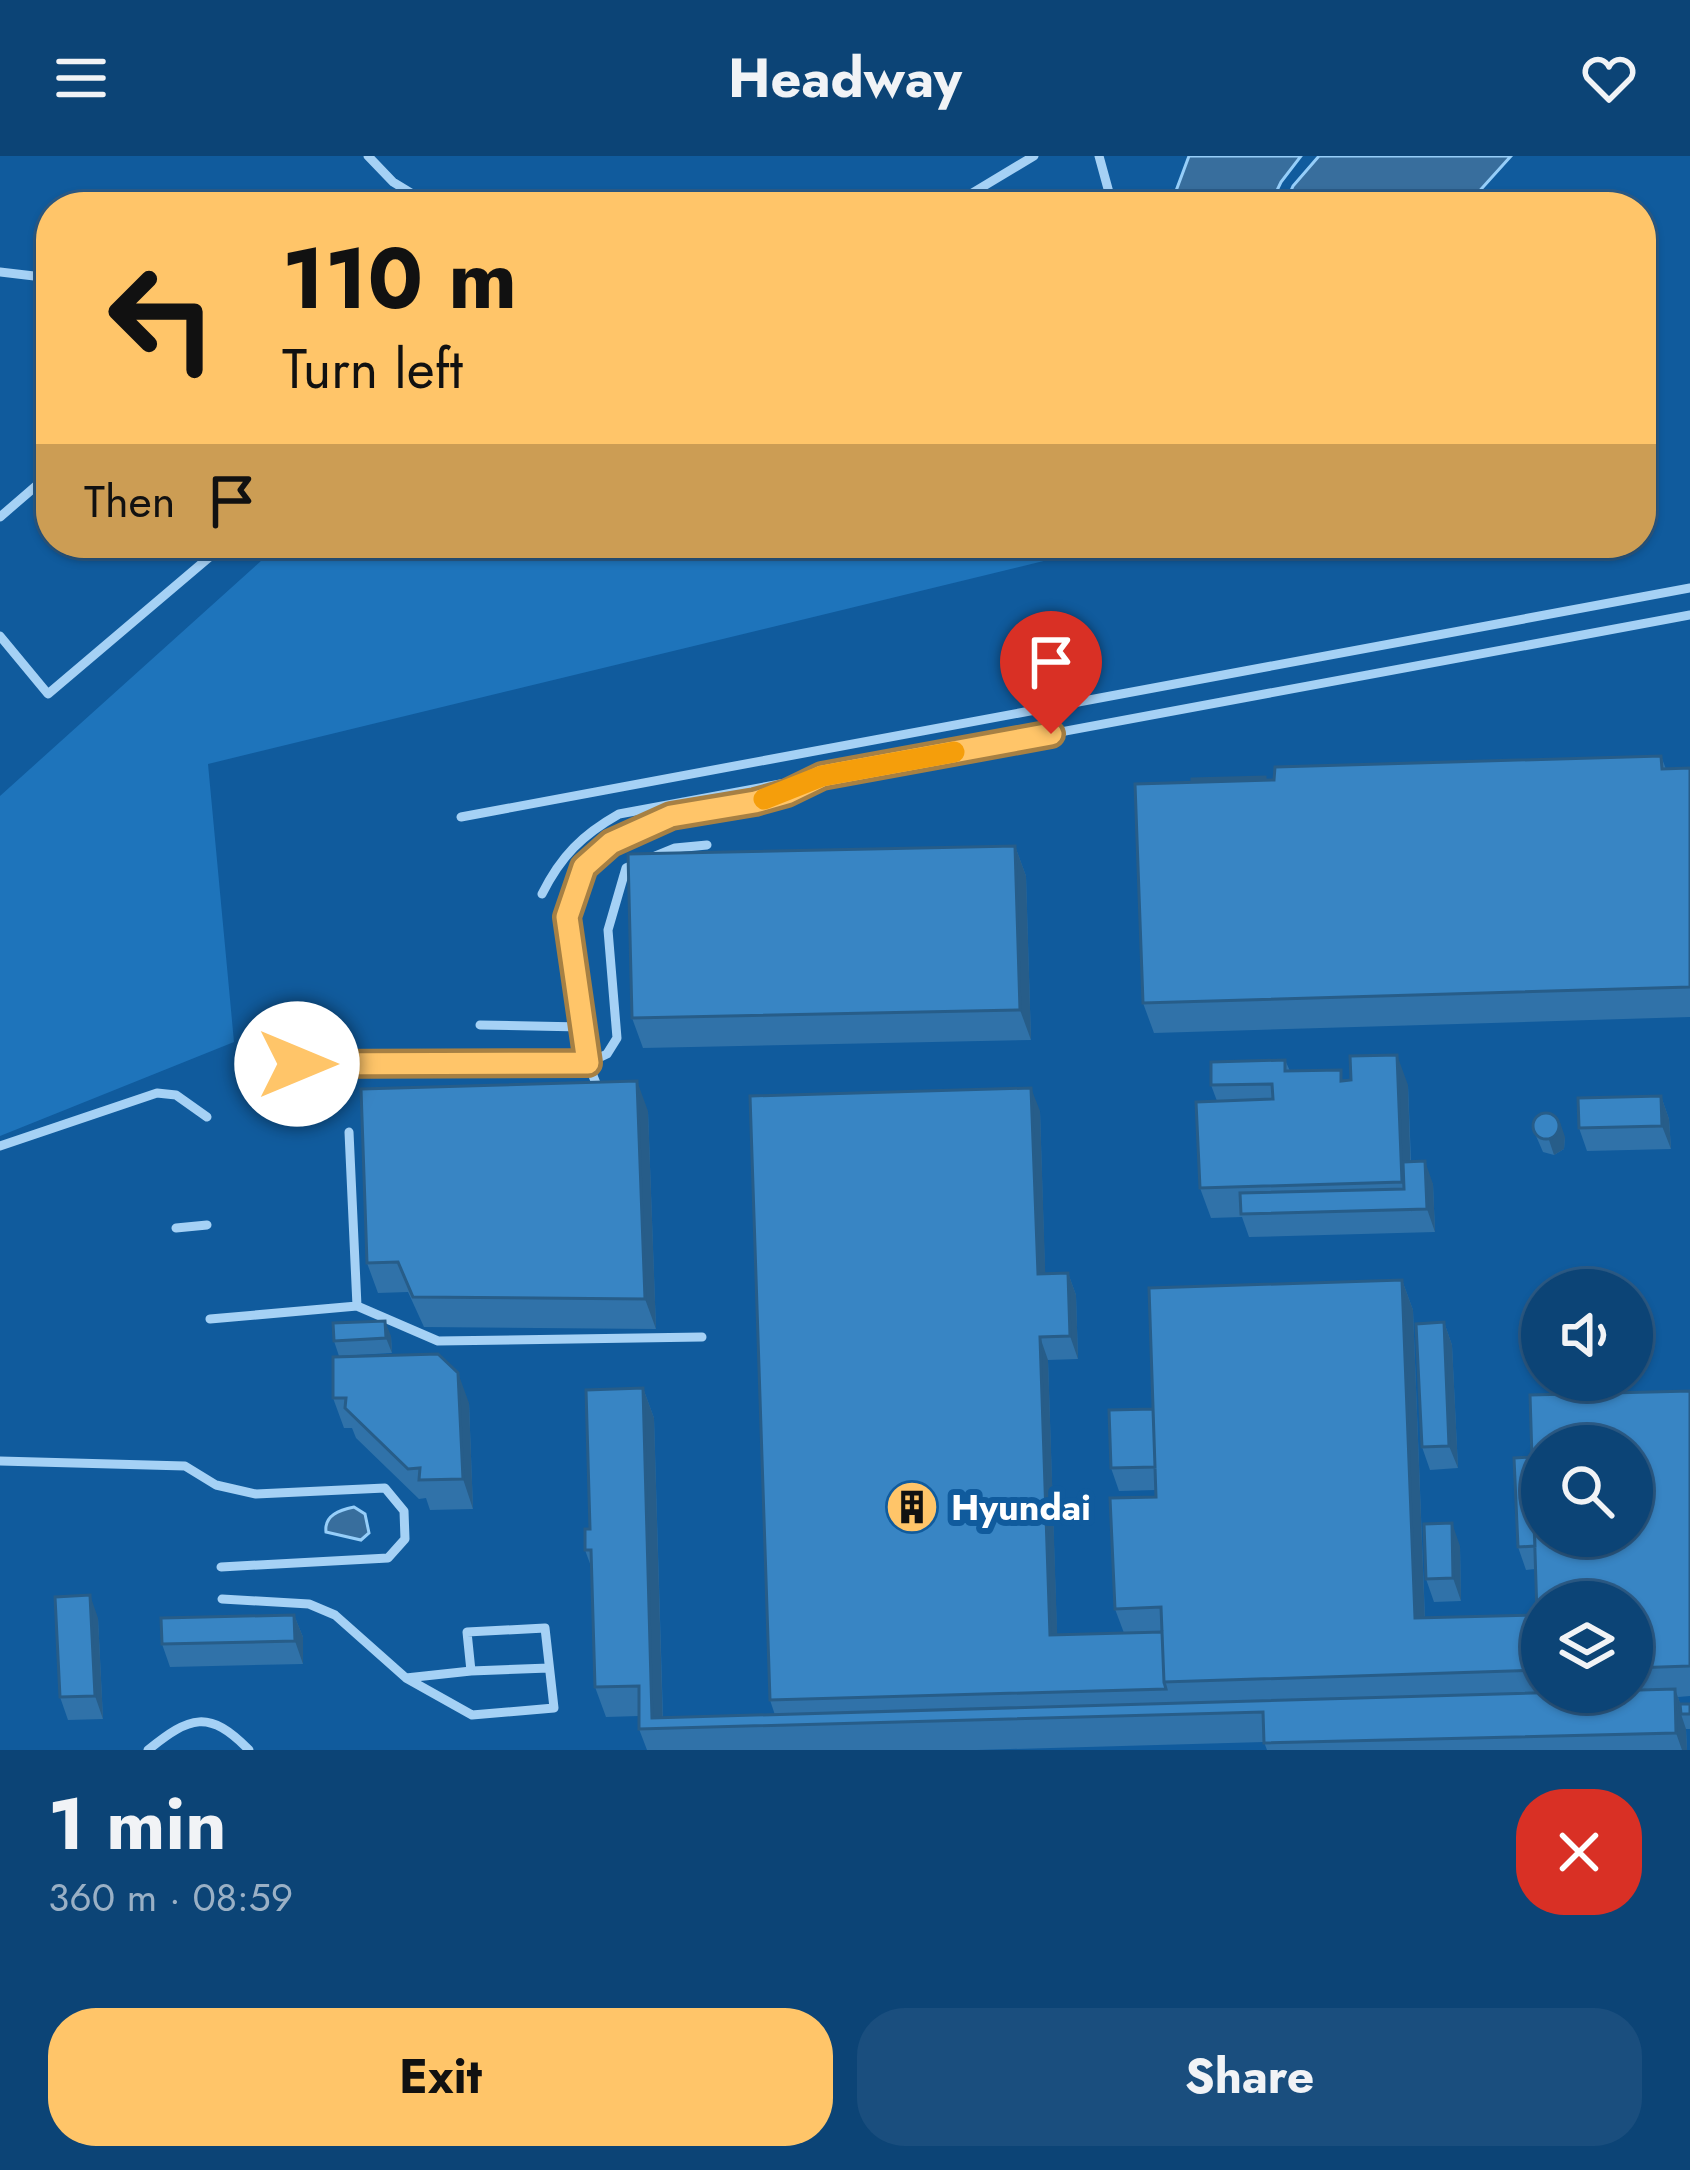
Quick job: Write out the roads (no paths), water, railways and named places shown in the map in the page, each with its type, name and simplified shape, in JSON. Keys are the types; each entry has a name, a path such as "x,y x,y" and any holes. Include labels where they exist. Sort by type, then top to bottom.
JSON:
{"lane":[{"path":"368,156 409,192"},
{"path":"974,192 1034,156"},
{"path":"1099,156 1110,192"},
{"path":"0,272 36,276"},
{"path":"0,517 36,486"},
{"path":"0,636 48,694 208,558"},
{"path":"461,817 1690,588"},
{"path":"542,894 559,860 586,833 620,814 1690,615"},
{"path":"599,1091 588,1063 567,917 584,867 611,843 671,816 771,797 822,776"},
{"path":"297,1064 588,1063 607,1054 617,1038 608,930 626,868 676,848 707,844"},
{"path":"480,1025 582,1027"},
{"path":"0,1146 158,1093 176,1096 207,1117"},
{"path":"349,1132 357,1306"},
{"path":"176,1228 207,1225"},
{"path":"211,1319 357,1306 438,1341 701,1337"},
{"path":"0,1461 185,1466 217,1485 256,1494 385,1488 404,1510 405,1539 388,1558 221,1567"},
{"path":"222,1599 309,1604 335,1616 406,1678 472,1715 554,1708 545,1628 467,1632 472,1671"},
{"path":"406,1678 550,1668"},
{"path":"148,1750 190,1721 216,1722 249,1750"}],"place":[{"name":"Hyundai","path":"912,1507"}]}
